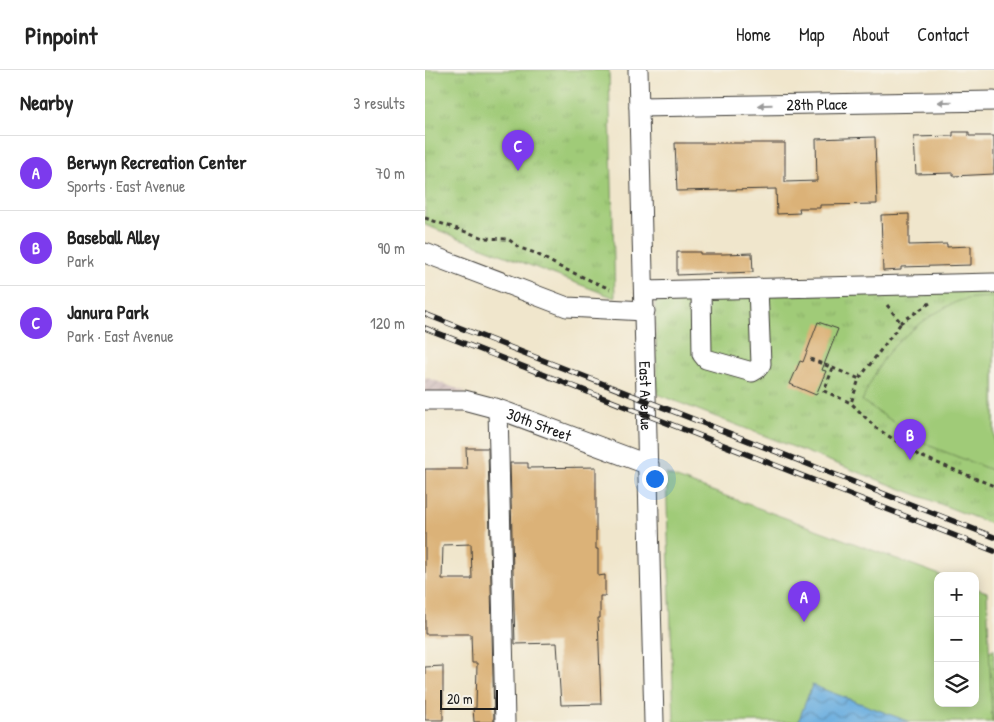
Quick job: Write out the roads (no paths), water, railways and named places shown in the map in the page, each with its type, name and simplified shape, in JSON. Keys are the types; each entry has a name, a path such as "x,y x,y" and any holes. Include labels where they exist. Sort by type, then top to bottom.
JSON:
{"street":[{"name":"East Avenue","path":"638,70 654,722"},
{"name":"28th Place","path":"639,107 994,101"},
{"path":"425,253 567,307 645,311"},
{"path":"644,291 994,283"},
{"path":"701,290 702,354 706,359 752,372 761,364 758,288"},
{"name":"30th Street","path":"425,400 464,400 498,409 649,465"},
{"path":"498,409 505,722"}],"water":[{"path":"812,685 910,722 798,722"}],"railway":[{"path":"425,314 994,537"},
{"path":"425,328 994,551"}],"place":[{"name":"Janura Park","path":"518,171"},
{"name":"Baseball Alley","path":"910,460"},
{"name":"Berwyn Recreation Center","path":"804,622"}]}
